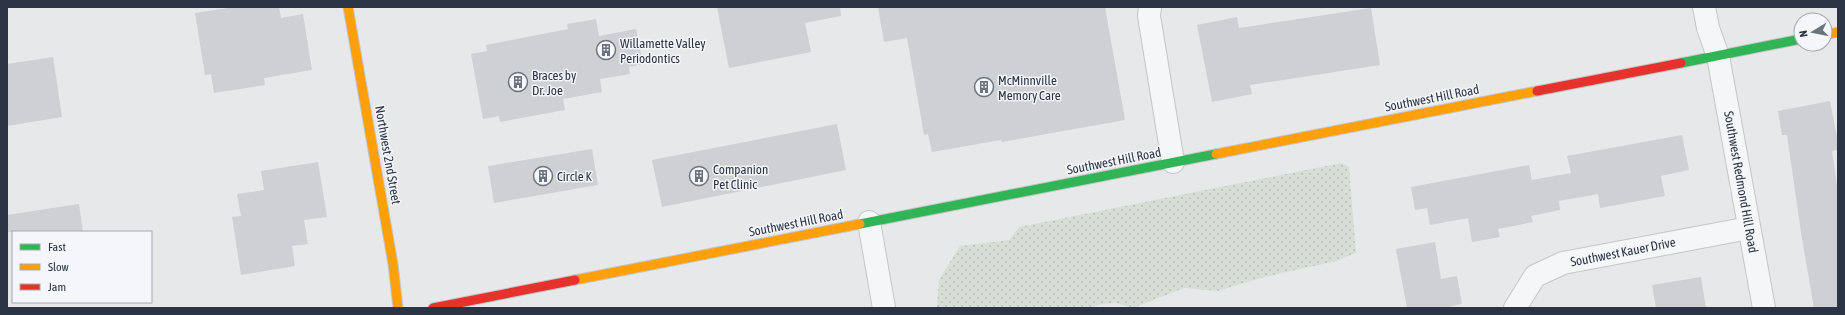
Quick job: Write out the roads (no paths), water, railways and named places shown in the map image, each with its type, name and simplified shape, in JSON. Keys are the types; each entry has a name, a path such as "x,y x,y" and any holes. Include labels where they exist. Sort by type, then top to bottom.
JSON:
{"street":[{"name":"Northwest 2nd Street","path":"348,7 394,264 398,308"},
{"path":"1150,7 1149,16 1173,162"},
{"name":"Southwest Redmond Hill Road","path":"1704,7 1708,28 1718,56 1764,308"},
{"name":"Southwest Hill Road","path":"433,308 1793,41"},
{"path":"869,222 884,308"},
{"name":"Southwest Kauer Drive","path":"1515,308 1535,276 1562,263 1749,228"},
{"path":"475,308 486,297"}],"place":[{"name":"Willamette Valley Periodontics","path":"606,50"},
{"name":"Braces by Dr. Joe","path":"518,82"},
{"name":"McMinnville Memory Care","path":"984,87"},
{"name":"Circle K","path":"543,176"},
{"name":"Companion Pet Clinic","path":"699,176"}]}
